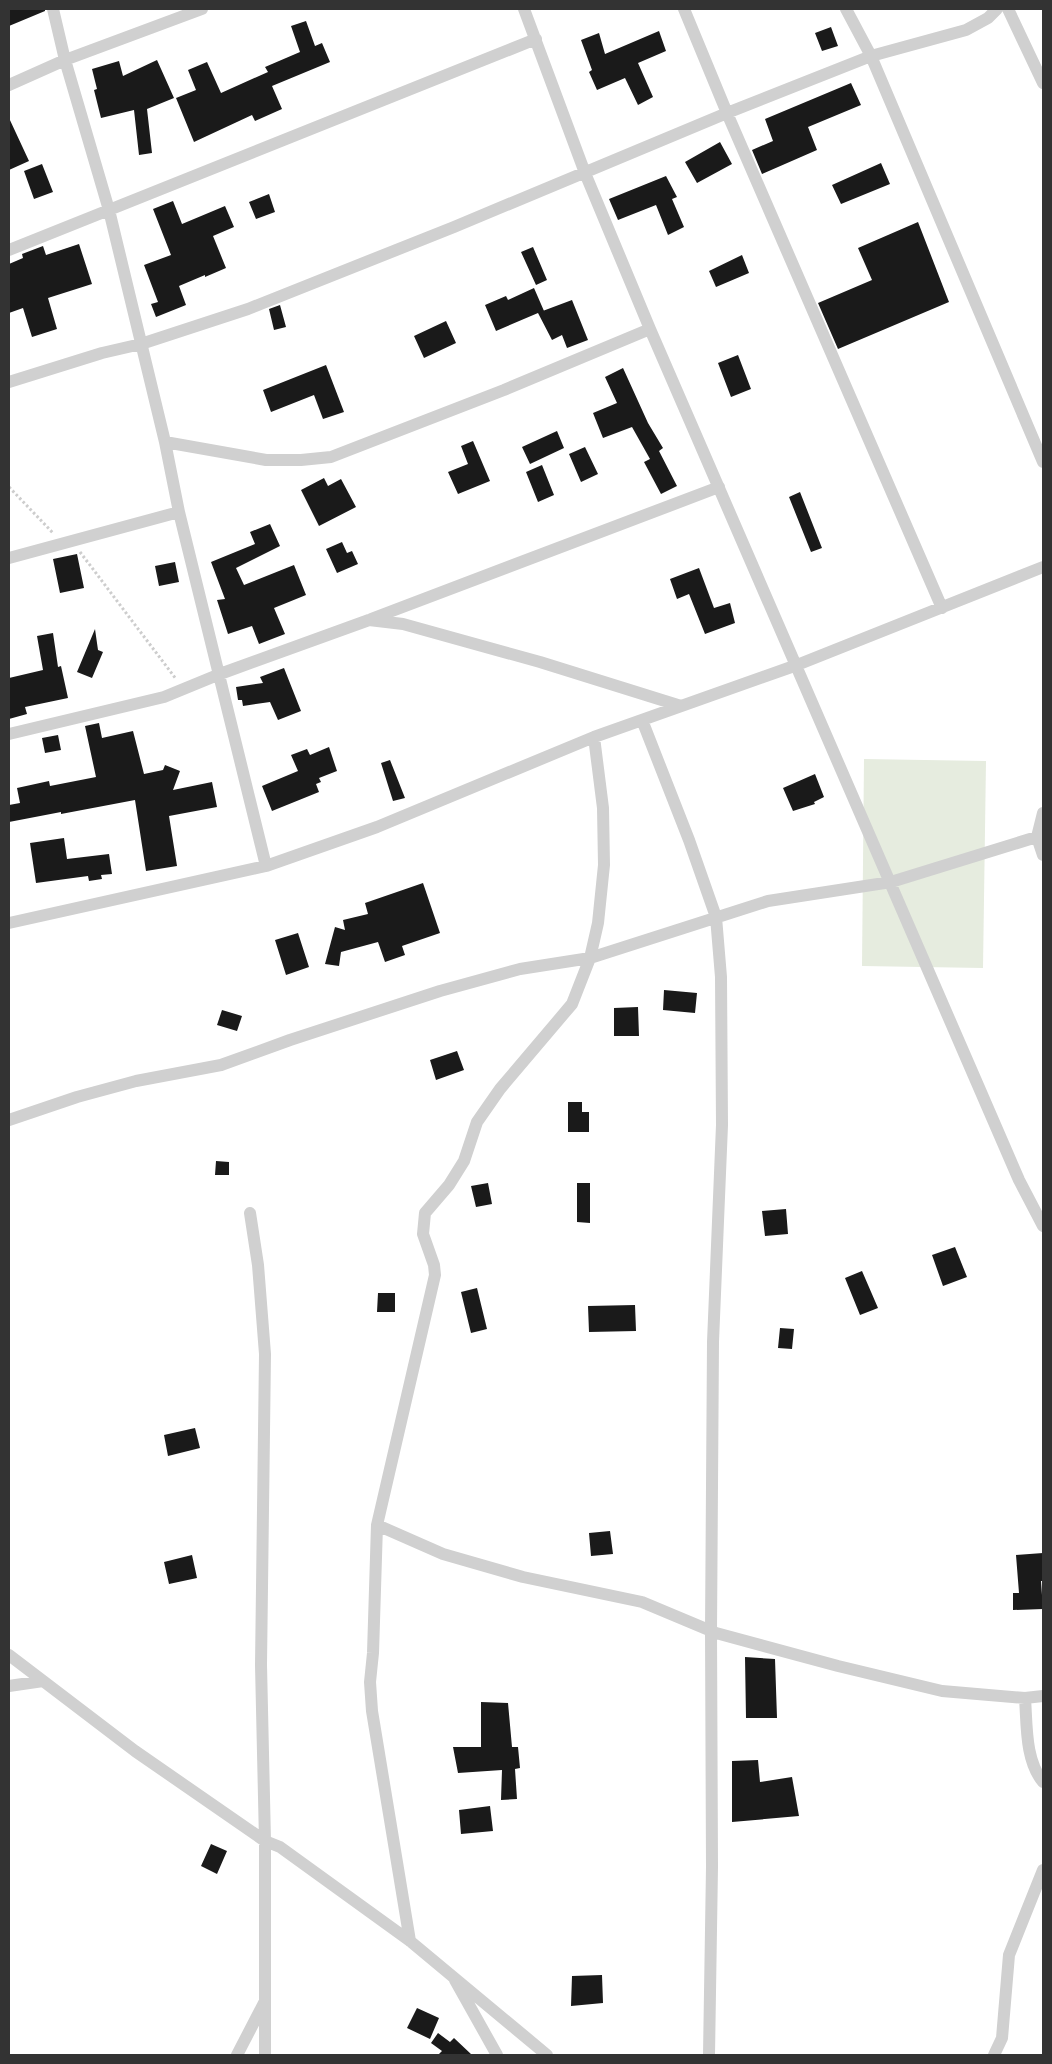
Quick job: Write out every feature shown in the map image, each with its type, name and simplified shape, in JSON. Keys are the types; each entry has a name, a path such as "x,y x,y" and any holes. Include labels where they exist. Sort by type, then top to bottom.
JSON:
{"street":[{"path":"53,9 65,60 109,210 165,442 179,512 266,866"},
{"path":"9,85 65,60 202,9"},
{"path":"524,9 585,173 650,329 798,665 1019,1180 1043,1226"},
{"path":"684,9 727,113 942,608"},
{"path":"846,9 871,56 1043,462"},
{"path":"9,382 102,353 141,344 257,305 871,56 966,30 988,18 998,9"},
{"path":"1008,9 1039,60 1043,83"},
{"path":"9,250 536,39"},
{"path":"165,442 266,460 331,457 504,390 650,329"},
{"path":"9,734 164,697 185,690 220,674 720,488"},
{"path":"9,558 62,542 179,512"},
{"path":"9,923 266,866 377,827 594,737 798,665 1043,567"},
{"path":"369,620 403,624 540,662 681,706"},
{"path":"642,720 689,840 716,917 721,977 722,1125 713,1342 712,1867 709,2055"},
{"path":"410,1941 372,1711 370,1682 373,1653 377,1524 435,1275 434,1265 423,1234 425,1213 449,1185 464,1161 477,1122 500,1089 572,1004 590,958 598,924 604,865 603,808 594,737"},
{"path":"1043,813 1040,836 1043,855"},
{"path":"9,1120 77,1097 136,1081 222,1065 290,1040 440,991 520,969 590,958 768,900 891,882 1040,836"},
{"path":"250,1213 258,1265 265,1354 261,1665 265,1841 266,2055"},
{"path":"377,1524 443,1554 523,1577 642,1602 711,1631 942,1691 1025,1698 1043,1696"},
{"path":"9,1655 142,1756 265,1841 280,1847 410,1941 451,1973 547,2055"},
{"path":"9,1686 42,1681"},
{"path":"1025,1698 1030,1753 1036,1773 1043,1782"},
{"path":"994,2055 1002,2038 1009,1955 1043,1870"},
{"path":"451,1973 497,2055"},
{"path":"237,2055 266,1999"}],"path":[{"path":"9,487 62,542 78,548 185,690"}],"shaded area":[{"path":"864,759 986,761 983,968 862,966"}],"building":[{"path":"9,9 45,9 45,11 9,26"},
{"path":"306,21 315,46 322,43 330,62 272,86 282,109 255,121 252,115 194,142 176,98 196,90 188,70 207,62 221,93 268,72 265,67 300,52 291,26"},
{"path":"831,27 838,46 822,51 815,33"},
{"path":"659,31 666,51 638,63 653,97 638,105 625,78 597,90 589,72 592,70 581,40 599,33 605,54"},
{"path":"157,60 174,98 147,109 152,153 139,155 134,110 101,118 94,90 97,89 92,69 119,61 123,76"},
{"path":"851,83 861,105 808,127 817,150 762,174 752,150 773,141 765,119"},
{"path":"9,118 29,161 9,170"},
{"path":"720,142 732,164 697,183 685,162"},
{"path":"881,163 890,184 841,204 832,185"},
{"path":"42,164 53,192 34,199 24,171"},
{"path":"666,176 677,197 672,199 684,227 668,235 656,205 618,220 609,199"},
{"path":"269,194 275,212 256,219 249,202"},
{"path":"173,201 182,224 225,206 234,227 213,236 226,268 179,286 186,305 156,317 151,304 158,302 144,265 171,255 153,209"},
{"path":"918,222 949,302 838,349 818,303 872,280 858,248"},
{"path":"79,244 92,284 48,298 57,329 32,337 23,308 9,313 9,264 23,258 22,254 43,246 46,255"},
{"path":"533,247 547,280 536,285 521,252"},
{"path":"742,255 749,273 716,287 709,271"},
{"path":"534,288 544,311 572,300 588,340 567,348 562,335 552,340 538,313 496,331 485,305 506,296 508,300"},
{"path":"280,305 286,327 274,330 269,309"},
{"path":"446,321 456,343 424,358 414,336"},
{"path":"738,355 751,389 731,397 718,363"},
{"path":"326,365 344,412 323,419 314,395 271,412 263,390"},
{"path":"623,368 648,423 663,448 659,451 677,486 661,494 644,462 650,459 632,427 603,438 593,413 617,403 605,377"},
{"path":"557,431 564,448 530,464 522,447"},
{"path":"473,441 490,481 458,494 448,472 468,464 461,446"},
{"path":"585,447 598,474 581,482 569,454"},
{"path":"542,465 554,495 538,502 526,472"},
{"path":"324,478 328,486 341,479 356,507 319,526 301,490"},
{"path":"800,492 822,548 811,552 789,497"},
{"path":"270,524 280,546 236,568 244,585 294,565 306,595 274,608 285,634 259,644 252,626 228,634 217,600 225,599 211,562 255,544 250,532"},
{"path":"342,542 347,553 352,551 358,564 337,573 326,549"},
{"path":"77,554 84,588 60,593 53,559"},
{"path":"175,562 179,582 159,586 155,566"},
{"path":"699,568 714,608 730,603 735,623 705,634 689,594 677,599 670,579"},
{"path":"95,629 98,650 103,652 92,678 77,672"},
{"path":"53,633 58,667 61,666 68,698 25,707 27,714 9,719 9,678 43,670 37,636"},
{"path":"284,668 301,711 278,720 270,702 243,706 242,700 238,700 236,687 263,683 260,677"},
{"path":"99,723 102,738 133,731 144,774 163,770 165,765 180,771 173,790 212,782 217,807 169,816 177,866 146,871 135,800 9,822 9,805 20,803 17,788 49,781 50,786 96,777 85,726"},
{"path":"58,735 61,750 45,753 42,738"},
{"path":"329,747 337,771 319,778 321,782 316,784 319,792 272,811 262,786 298,771 291,755 307,749 310,755"},
{"path":"390,760 405,798 393,801 381,763"},
{"path":"815,774 824,797 814,802 815,804 793,811 783,788"},
{"path":"64,838 67,859 109,854 112,874 101,875 102,879 89,881 88,876 36,883 30,843"},
{"path":"423,883 440,933 402,946 405,955 385,962 378,942 341,952 339,966 325,964 335,927 345,930 343,920 368,914 365,903"},
{"path":"298,933 309,967 286,975 275,940"},
{"path":"664,990 697,993 695,1013 663,1010"},
{"path":"638,1007 639,1036 614,1036 614,1008"},
{"path":"222,1010 242,1016 237,1031 217,1025"},
{"path":"457,1051 464,1070 436,1080 430,1060"},
{"path":"568,1102 582,1102 582,1112 589,1112 589,1132 568,1132"},
{"path":"216,1161 229,1162 229,1175 215,1175"},
{"path":"488,1183 492,1204 476,1207 471,1186"},
{"path":"577,1183 590,1183 590,1223 577,1222"},
{"path":"786,1209 788,1234 765,1236 762,1211"},
{"path":"955,1247 967,1277 943,1286 932,1255"},
{"path":"862,1271 878,1308 860,1315 845,1278"},
{"path":"477,1288 487,1329 471,1333 461,1292"},
{"path":"378,1293 395,1293 395,1312 377,1312"},
{"path":"635,1305 636,1331 589,1332 588,1306"},
{"path":"780,1328 794,1329 792,1349 778,1348"},
{"path":"195,1428 200,1448 168,1456 164,1435"},
{"path":"610,1531 613,1554 591,1556 589,1533"},
{"path":"1043,1553 1043,1581 1041,1581 1043,1609 1013,1610 1013,1593 1019,1593 1016,1555"},
{"path":"192,1555 197,1578 169,1584 164,1562"},
{"path":"745,1657 775,1659 777,1718 746,1718"},
{"path":"481,1702 508,1703 512,1747 518,1747 520,1768 515,1769 517,1799 501,1800 502,1770 458,1773 453,1747 481,1747"},
{"path":"758,1760 760,1782 792,1777 799,1816 732,1822 732,1761"},
{"path":"490,1806 493,1831 461,1834 459,1810"},
{"path":"211,1844 227,1851 217,1874 201,1866"},
{"path":"602,1975 603,2003 571,2006 572,1976"},
{"path":"417,2008 439,2018 430,2039 407,2028"},
{"path":"438,2033 450,2042 454,2038 472,2055 438,2055 442,2051 431,2043"}]}
